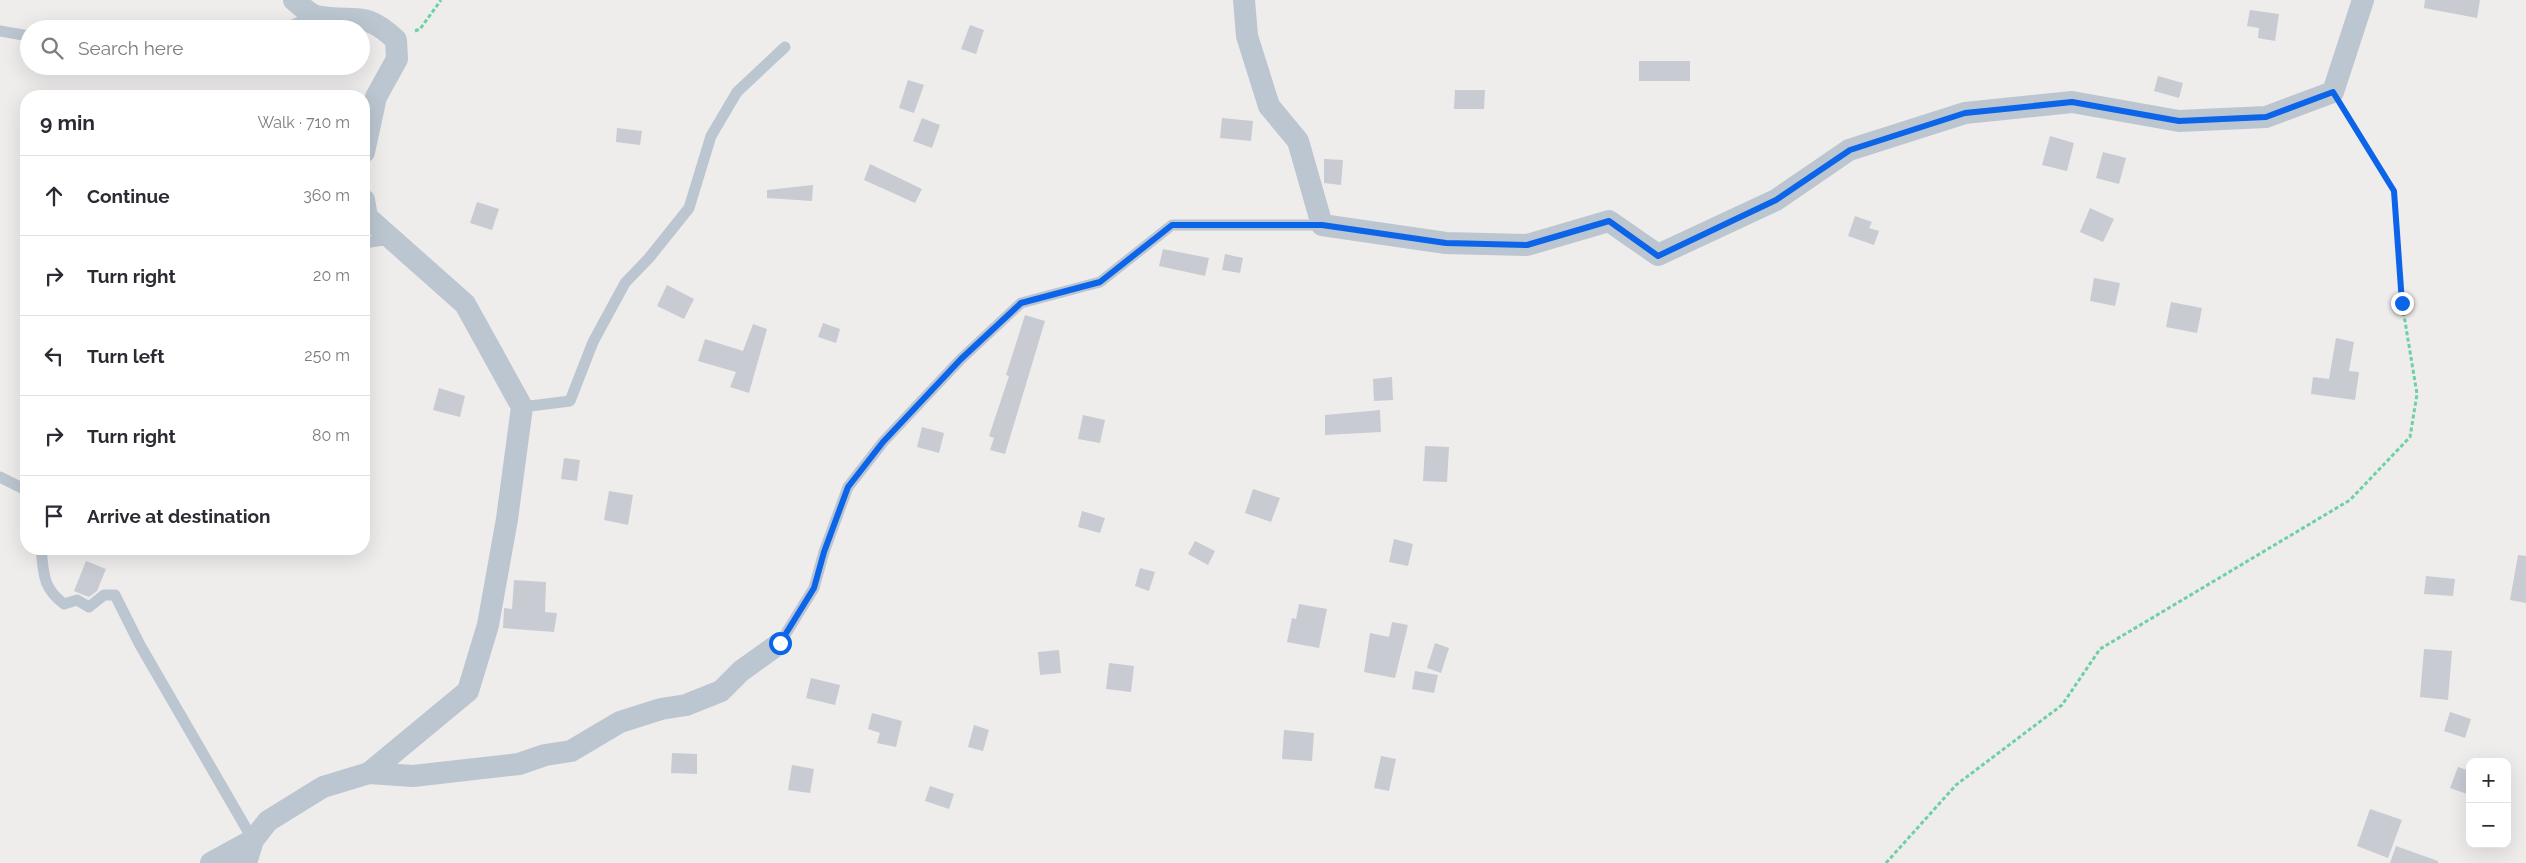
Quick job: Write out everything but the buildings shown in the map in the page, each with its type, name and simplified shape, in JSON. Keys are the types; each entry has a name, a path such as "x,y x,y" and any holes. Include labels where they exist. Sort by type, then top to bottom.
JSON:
{"street":[{"path":"294,0 314,16 364,20"},
{"path":"1244,0 1247,36 1269,106 1298,140 1322,225 1446,243 1527,245 1609,221 1658,256 1776,200 1850,150 1965,113 2072,102 2179,121 2266,117 2333,92 2363,0"},
{"path":"370,22 380,25 396,40 397,60 376,98 370,125"},
{"path":"369,773 468,691 488,626 507,519 522,407 465,304 370,220"},
{"path":"246,863 253,840 268,821 323,787 369,773 413,776 519,764 545,755 571,751 620,722 661,709 686,705 721,691 741,671 780,643"},
{"path":"211,863 253,840"}],"lane":[{"path":"304,20 314,16"},
{"path":"0,31 20,34"},
{"path":"522,407 570,401 593,342 625,283 649,258 689,208 711,136 738,92 785,47"},
{"path":"780,643 814,588 824,552 848,487 883,442 961,359 1021,303 1100,282 1172,225 1322,225"},
{"path":"370,242 392,239"},
{"path":"0,477 20,487"},
{"path":"42,555 45,583 54,596 64,604 77,600 89,607 104,595 115,595 140,645 253,840"}],"path":[{"path":"396,40 420,29 441,0"},
{"path":"1886,863 1956,785 2062,705 2100,649 2350,500 2410,437 2417,394 2402,303 2394,191 2333,92"}],"route":[{"path":"780,643 814,588 824,552 848,487 883,442 961,359 1021,303 1100,282 1172,225 1322,225 1446,243 1527,245 1609,221 1658,256 1776,200 1850,150 1965,113 2072,102 2179,121 2266,117 2333,92 2394,191 2402,303"}]}
